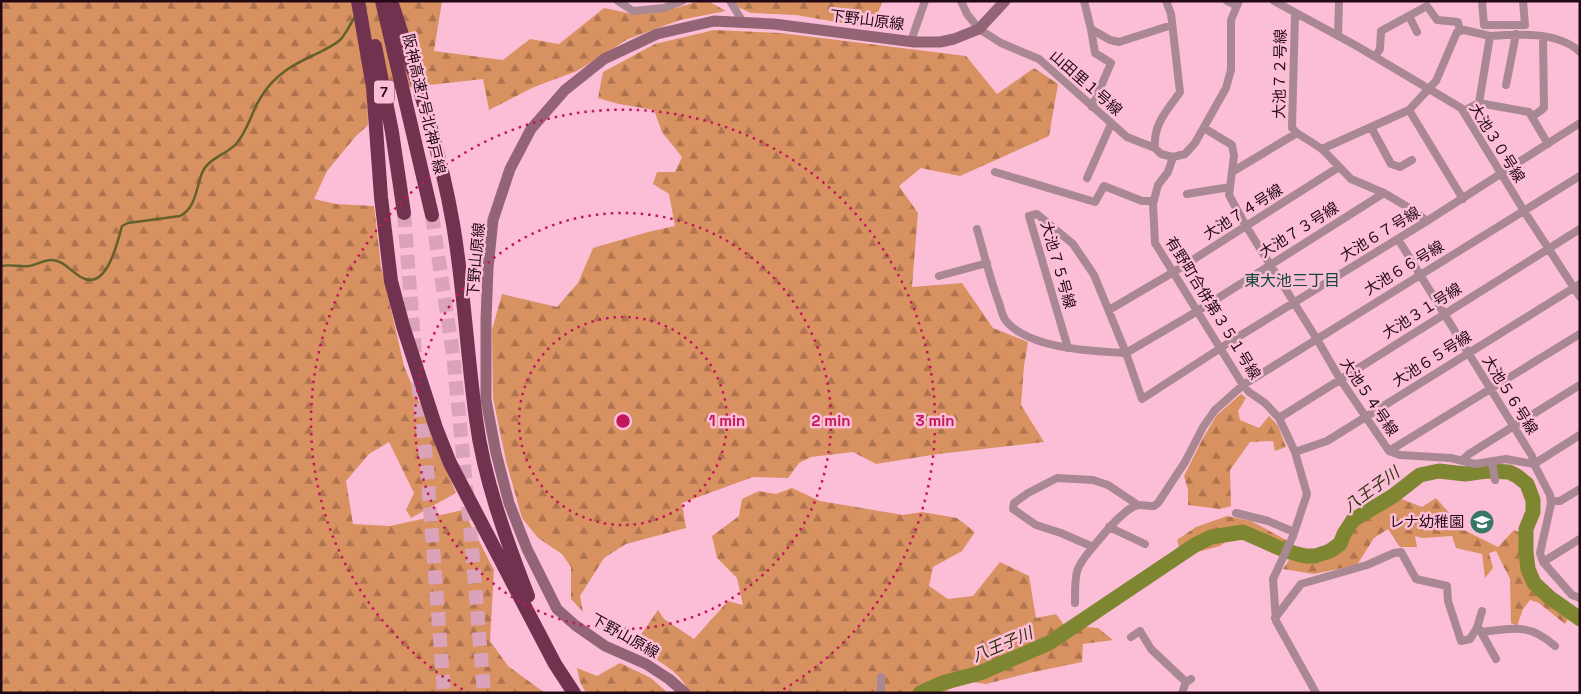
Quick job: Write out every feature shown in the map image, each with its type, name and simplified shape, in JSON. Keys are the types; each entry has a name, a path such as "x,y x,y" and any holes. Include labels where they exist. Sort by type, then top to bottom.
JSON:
{"highway":[{"path":"358,1 373,87 381,197 391,281 403,326 436,428 450,463 556,664 574,693"},
{"name":"7","path":"365,1 383,84 404,213"},
{"name":"阪神高速7号北神戸線","path":"382,1 432,215"},
{"path":"392,1 447,193 462,286 476,420 486,470 513,557 556,664"}],"street":[{"path":"618,1 634,10 664,8 682,1"},
{"path":"730,1 743,22"},
{"path":"911,42 925,1"},
{"name":"下野山原線","path":"685,693 669,679 646,664 605,646 575,625 557,609 534,564 508,503 486,400 486,320 488,268 493,220 510,169 531,129 565,90 604,59 657,34 714,21 774,24 911,42 940,42 954,39 979,29 1005,1"},
{"path":"1084,1 1095,53 1111,63 1092,107"},
{"path":"1155,148 1154,140 1158,123 1180,92 1171,14 1166,1"},
{"path":"995,172 1094,202 1104,186 1142,201 1154,201 1158,185 1168,172 1173,157 1186,154 1195,143 1226,88 1231,70 1231,20 1238,3 1227,1"},
{"name":"大池３０号線","path":"1274,1 1375,57 1461,108 1548,248 1577,286 1580,297"},
{"path":"1338,36 1339,1"},
{"path":"1482,1 1484,25 1525,25 1523,1"},
{"path":"962,2 967,14 979,29"},
{"path":"1375,57 1380,49 1381,31 1427,6 1437,20 1458,22 1460,31"},
{"name":"大池７２号線","path":"1295,14 1292,128 1297,133"},
{"path":"1409,16 1417,32"},
{"path":"1091,29 1110,40 1119,42 1172,25"},
{"name":"山田里１号線","path":"979,29 1001,43 1038,60 1127,136 1155,148 1161,154 1173,157"},
{"path":"1322,150 1409,110 1436,80 1457,32 1464,30 1490,36 1528,34 1574,46 1580,52"},
{"path":"1506,85 1516,34"},
{"path":"1479,103 1490,36"},
{"path":"1532,117 1544,108 1543,37"},
{"path":"1463,111 1479,103 1529,112 1548,144"},
{"path":"1409,110 1463,199"},
{"name":"大池６７号線","path":"1142,399 1463,199 1580,123"},
{"path":"1087,178 1111,124"},
{"path":"1371,127 1391,164 1400,167 1412,160"},
{"name":"大池５４号線","path":"1204,128 1232,145 1234,156 1229,195 1340,380 1389,451 1400,455 1451,458 1475,464 1492,463 1506,459 1534,464"},
{"path":"1232,172 1297,133 1322,150 1351,179 1384,193 1428,221"},
{"name":"大池７４号線","path":"1108,310 1340,167"},
{"name":"大池６６号線","path":"1138,505 1154,506 1158,503 1185,462 1202,427 1214,410 1243,385 1580,176"},
{"path":"1187,194 1230,187"},
{"name":"大池７３号線","path":"1126,353 1196,312 1384,193"},
{"name":"有野町合併第３５１号線","path":"1154,201 1154,244 1243,385 1280,418 1295,452 1307,494 1290,544 1273,580 1276,618 1316,693"},
{"name":"大池７５号線","path":"1068,348 1029,216 1037,214 1072,244 1094,275 1126,353 1142,399"},
{"path":"978,229 1005,320 1017,330 1040,341 1068,348 1126,353"},
{"name":"大池３１号線","path":"1280,418 1580,229"},
{"name":"大池５６号線","path":"1398,239 1532,456 1534,464"},
{"path":"939,276 987,263"},
{"name":"大池６５号線","path":"1295,452 1327,441 1577,286"},
{"path":"1389,451 1580,334"},
{"path":"1460,461 1580,385"},
{"path":"1580,435 1534,464 1550,494 1551,501 1540,553 1544,562 1576,597 1580,590"},
{"path":"1492,463 1495,480"},
{"path":"1075,602 1075,575 1080,562 1093,547 1109,527 1126,512 1138,505 1108,485 1093,480 1057,478 1028,493 1014,503 1013,509 1036,525 1061,533 1093,547"},
{"path":"1551,501 1560,501 1580,489"},
{"path":"1236,513 1268,521 1294,532"},
{"path":"1109,527 1145,544"},
{"path":"1544,562 1580,539"},
{"path":"1276,618 1301,584 1367,565 1394,553 1401,552 1416,579 1446,586 1448,601 1461,641 1470,639 1480,630 1518,628 1535,632 1555,646"},
{"path":"1482,611 1480,630 1496,659"},
{"path":"1130,637 1140,631 1151,649 1188,680 1182,693"},
{"path":"881,678 881,693"}],"green space":[{"path":"1,1 442,1 434,51 503,60 530,39 559,44 604,8 633,14 708,1 726,11 680,20 628,39 577,71 534,87 489,110 483,79 367,92 368,125 356,136 327,171 314,199 336,204 374,206 381,266 404,366 456,493 411,518 406,510 414,493 389,442 369,454 346,481 353,524 390,526 463,510 494,570 490,641 508,666 545,693 1,693"},
{"path":"734,1 883,1 871,28 796,15 751,13 738,7"},
{"path":"714,30 781,33 966,56 997,94 1034,68 1058,84 1049,136 960,176 921,168 899,186 918,213 912,287 962,283 993,328 1028,342 1021,405 1044,442 938,454 876,464 853,452 811,457 799,463 788,478 753,477 682,503 686,528 626,544 604,558 580,596 583,612 571,599 571,567 562,554 538,538 522,518 506,461 493,398 492,330 502,294 557,307 578,283 593,248 675,226 669,194 653,184 657,172 675,172 682,157 662,132 654,110 598,98 603,72 655,44"},
{"path":"1241,394 1246,398 1238,411 1240,420 1259,428 1269,416 1278,426 1286,447 1275,451 1273,441 1250,442 1230,470 1231,506 1220,509 1188,505 1188,490 1184,476 1217,415"},
{"path":"792,488 820,501 903,515 922,512 957,518 975,532 962,551 933,567 929,586 948,599 973,596 1000,562 1029,576 1036,618 1056,614 1064,625 1098,628 1113,640 1083,644 1082,662 986,684 964,681 943,693 690,693 672,670 634,645 658,610 664,619 694,639 728,601 743,605 737,578 717,558 712,536 739,516 742,499 759,491 776,494"},
{"path":"1399,498 1422,507 1436,498 1464,530 1498,547 1514,530 1524,534 1524,554 1530,583 1569,617 1565,624 1539,603 1530,600 1523,609 1517,626 1511,623 1510,579 1496,551 1489,553 1493,568 1485,578 1482,554 1456,548 1452,536 1423,538 1415,536 1417,547 1400,547 1388,529 1374,538 1357,565 1314,574 1283,569 1292,556 1318,560 1330,542 1355,523"},
{"path":"1227,516 1251,521 1288,541 1281,554 1244,535 1232,537 1220,546 1186,555 1180,550 1177,540 1196,527"},
{"path":"620,663 651,678 668,693 586,693 580,682 577,668 597,676"}],"waterway":[{"path":"1,266 29,266 51,260 61,262 85,279 93,280 100,276 111,261 122,226 128,223 180,216 185,212 195,197 205,168 236,144 244,132 259,100 273,81 292,66 340,40 355,17"},
{"name":"八王子川","path":"920,693 942,683 980,673 1049,643 1195,545 1211,537 1243,532 1286,551 1305,556 1315,556 1330,551 1340,544 1353,520 1393,496 1420,475 1439,471 1465,474 1487,471 1509,472 1527,484 1533,500 1533,512 1526,529 1528,569 1534,583 1549,597 1580,619"}],"tunnel":[{"path":"404,213 415,353"},
{"path":"432,215 453,354 484,693"},
{"path":"418,382 427,468 444,693"}],"place":[{"name":"レナ幼稚園","path":"1482,522"}],"district":[{"name":"東大池三丁目","path":"1292,280"}]}
